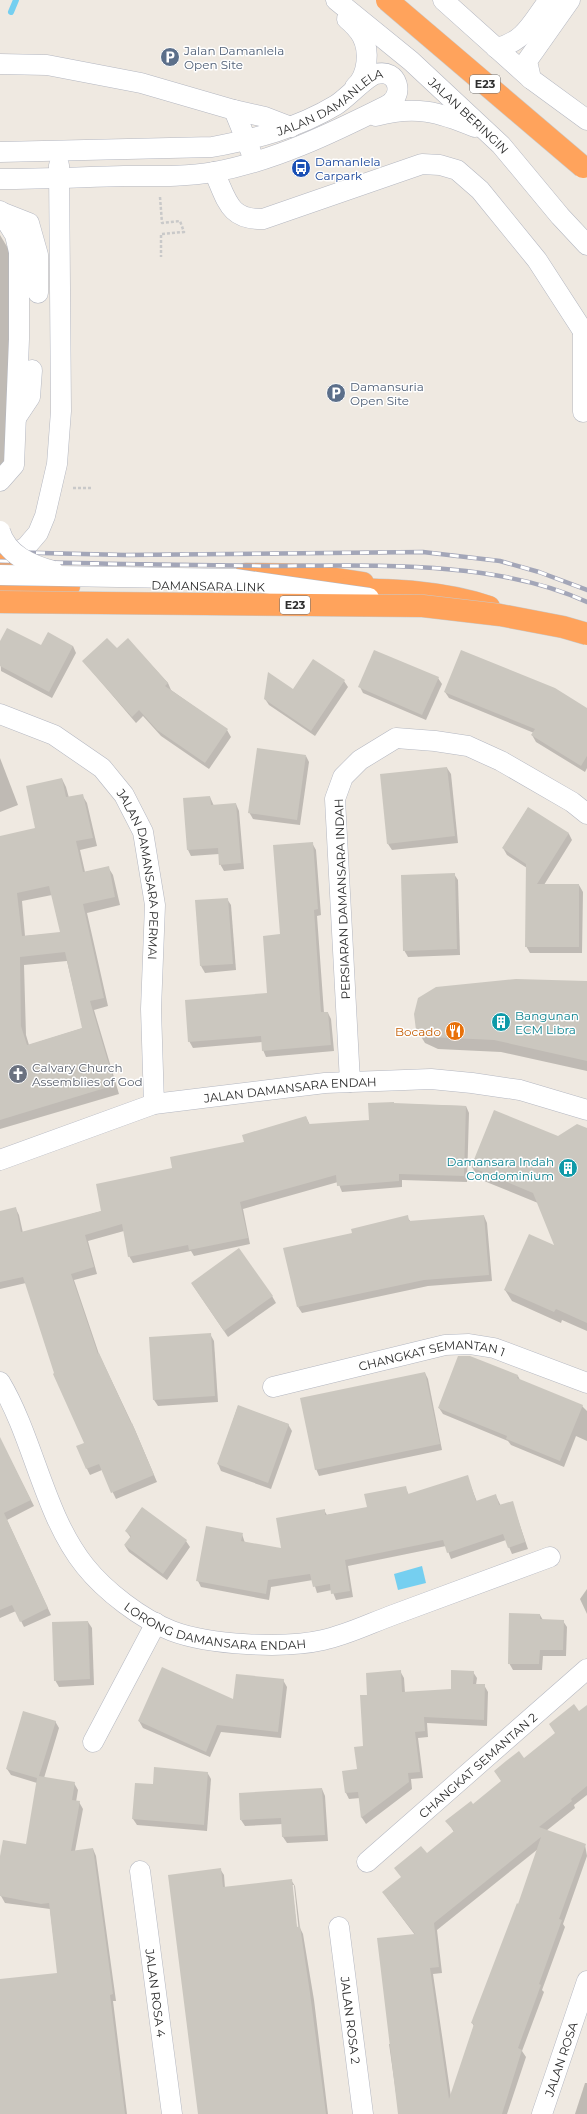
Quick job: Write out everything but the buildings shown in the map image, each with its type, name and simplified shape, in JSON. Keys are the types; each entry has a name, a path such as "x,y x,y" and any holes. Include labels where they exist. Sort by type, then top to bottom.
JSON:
{"highway":[{"name":"E23","path":"386,0 587,171"},
{"path":"2,565 311,575 420,599"},
{"name":"DAMANSARA LINK","path":"0,586 184,586 420,599 482,605 563,630 587,643"},
{"name":"DAMANSARA LINK","path":"0,602 420,599 563,627 587,634"}],"street":[{"path":"329,0 356,27 363,37 366,54 365,71 361,82 336,105"},
{"name":"JALAN BERINGIN","path":"336,0 411,61 501,145 560,216 587,245"},
{"path":"443,0 531,79 587,120"},
{"path":"496,48 512,44 521,38 549,0"},
{"path":"531,79 527,61 570,0"},
{"path":"0,64 47,65 141,83 234,110 265,117 291,127"},
{"name":"JALAN DAMANLELA","path":"0,152 212,147 246,141 291,127 336,105 373,75 383,73 391,76 398,84 398,94 391,104 356,122 312,141 254,161 214,172 60,179 0,179"},
{"path":"234,110 254,161"},
{"path":"356,122 403,110 428,110 480,129 501,145"},
{"path":"2,565 26,547 38,534 45,516 57,464 62,411 59,151"},
{"path":"214,172 230,206 238,214 248,219 263,219 422,164 440,165 457,170 480,190 537,260 585,334 583,412"},
{"path":"0,212 29,223 38,255 38,293"},
{"path":"0,212 15,235 19,252 14,465 0,481"},
{"path":"560,216 587,224"},
{"path":"16,418 30,397 32,370"},
{"path":"0,531 3,540 18,556 25,560 39,567 89,576"},
{"path":"2,565 89,576 235,579 420,599"},
{"name":"JALAN DAMANSARA PERMAI","path":"0,714 54,735 102,768 124,795 144,832 155,905 151,1009 154,1104"},
{"name":"PERSIARAN DAMANSARA INDAH","path":"350,1082 335,799 343,777 360,760 396,738 435,741 468,746 501,761 572,802 587,814"},
{"name":"JALAN DAMANSARA ENDAH","path":"0,1160 154,1104 325,1083 431,1079 472,1083 520,1090 587,1110"},
{"name":"CHANGKAT SEMANTAN 1","path":"272,1387 445,1345 469,1344 494,1348 587,1383"},
{"name":"LORONG DAMANSARA ENDAH","path":"0,1382 22,1427 60,1525 84,1565 112,1594 156,1623 173,1632 219,1642 270,1645 323,1640 550,1557"},
{"path":"93,1742 156,1623"},
{"name":"CHANGKAT SEMANTAN 2","path":"367,1862 587,1669"},
{"name":"JALAN ROSA 4","path":"140,1871 172,2114"},
{"name":"JALAN ROSA 2","path":"339,1927 363,2114"},
{"name":"JALAN ROSA","path":"542,2114 587,1981"}],"path":[{"path":"160,197 162,223 180,221 184,232 161,234 161,257"},
{"path":"73,488 92,488"}],"water":[{"path":"422,1566 426,1583 398,1590 394,1574"}],"waterway":[{"path":"11,12 16,0"}],"railway":[{"path":"0,552 125,555 423,552 500,561 539,572 587,590"},
{"path":"0,561 101,564 389,566 431,568 512,578 551,588 587,602"}],"place":[{"name":"Jalan Damanlela Open Site","path":"170,57"},
{"name":"Damanlela Carpark","path":"301,168"},
{"name":"Damansuria Open Site","path":"336,393"},
{"name":"Bangunan ECM Libra","path":"501,1022"},
{"name":"Bocado","path":"455,1031"},
{"name":"Calvary Church Assemblies of God","path":"18,1074"},
{"name":"Damansara Indah Condominium","path":"568,1168"}]}
